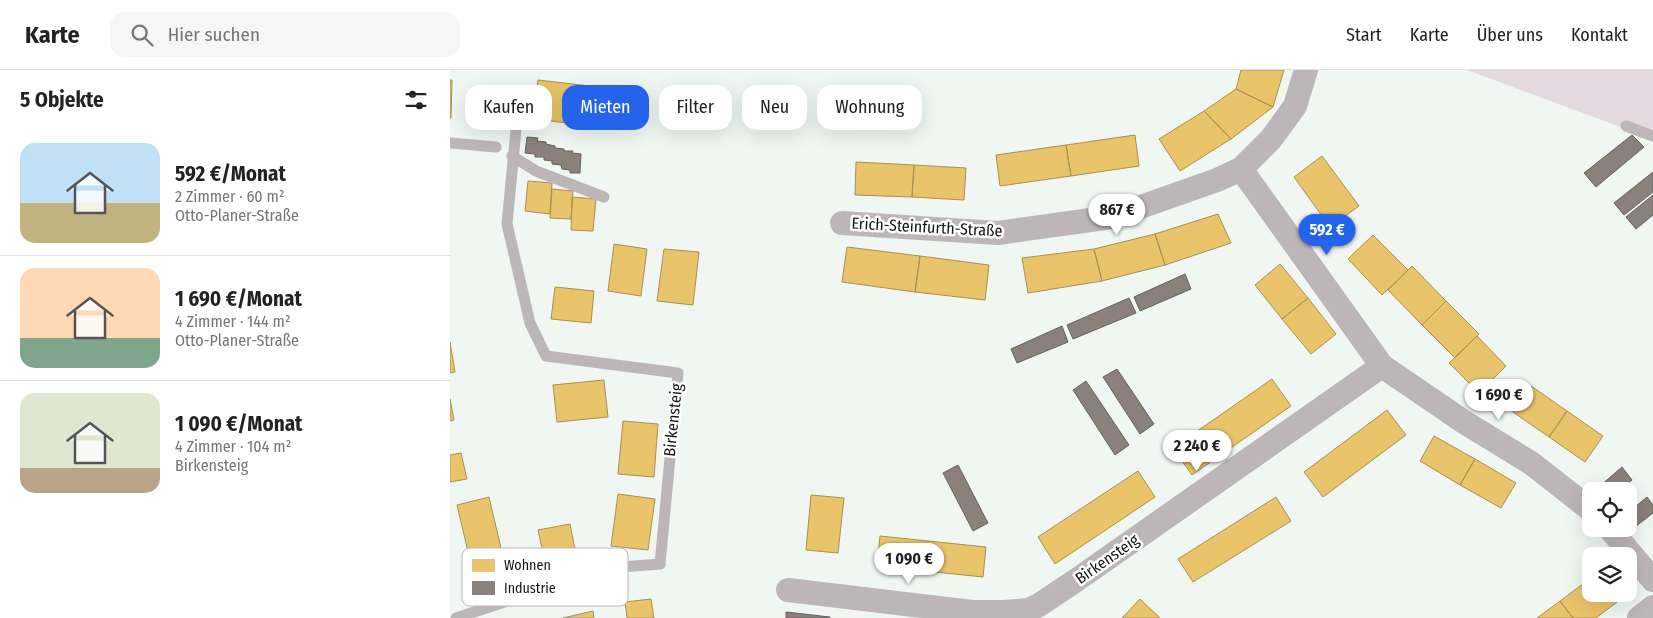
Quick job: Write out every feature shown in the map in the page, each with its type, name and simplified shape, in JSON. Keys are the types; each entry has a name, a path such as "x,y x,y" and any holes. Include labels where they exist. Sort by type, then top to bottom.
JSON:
{"street":[{"name":"Erich-Steinfurth-Straße","path":"842,223 998,233 1112,217 1217,180 1240,169 1271,139 1295,106 1306,70"},
{"path":"1240,169 1382,366 1464,422 1531,463 1582,503"},
{"name":"Birkensteig","path":"788,590 972,612 1034,614 1039,605 1382,366"},
{"path":"1617,537 1653,580"},
{"path":"1638,618 1653,607"}],"lane":[{"path":"1626,126 1653,136"},
{"name":"Birkensteig","path":"515,130 506,224 530,323 546,356 678,373 660,564 628,566"},
{"path":"450,143 496,147"},
{"path":"512,156 536,171 604,197"},
{"name":"Birkensteig","path":"456,618 492,606"}],"shaded area":[{"path":"1467,70 1653,70 1653,139"}],"building: Wohnen":[{"path":"1241,70 1284,70 1273,107 1236,89"},
{"path":"450,80 452,80 451,118 450,118"},
{"path":"538,80 581,85 562,85 562,122 552,121 552,85 537,85"},
{"path":"1236,89 1273,107 1231,139 1204,111"},
{"path":"1204,111 1231,139 1180,171 1159,139"},
{"path":"1135,135 1139,166 1071,176 1066,145"},
{"path":"1066,145 1071,176 1000,186 996,155"},
{"path":"1322,156 1359,206 1330,227 1294,177"},
{"path":"856,162 914,165 912,197 855,195"},
{"path":"914,165 966,168 964,200 912,197"},
{"path":"528,181 552,183 550,214 525,211"},
{"path":"552,189 573,191 571,219 550,218"},
{"path":"572,197 596,199 593,231 571,230"},
{"path":"1218,214 1231,243 1165,265 1155,234"},
{"path":"1155,234 1165,265 1102,281 1094,249"},
{"path":"1373,235 1408,270 1382,295 1348,259"},
{"path":"614,244 647,249 641,296 608,291"},
{"path":"847,247 920,256 915,292 842,282"},
{"path":"664,249 699,252 693,305 657,301"},
{"path":"1094,249 1102,281 1028,293 1022,258"},
{"path":"920,256 989,265 985,300 915,292"},
{"path":"1280,264 1308,298 1282,319 1255,285"},
{"path":"1412,266 1446,301 1422,325 1388,290"},
{"path":"555,287 594,291 591,323 551,319"},
{"path":"1308,298 1336,334 1311,354 1282,319"},
{"path":"1446,301 1479,334 1455,358 1422,325"},
{"path":"1477,336 1506,366 1479,393 1449,363"},
{"path":"450,342 455,372 450,373"},
{"path":"1272,379 1291,406 1192,475 1173,448"},
{"path":"604,380 608,417 557,422 553,385"},
{"path":"1531,386 1567,411 1549,437 1513,412"},
{"path":"450,399 454,420 450,421"},
{"path":"1387,410 1406,435 1323,497 1304,472"},
{"path":"1567,411 1603,436 1585,462 1549,437"},
{"path":"623,421 658,424 654,477 618,474"},
{"path":"1434,436 1475,459 1460,485 1420,461"},
{"path":"461,453 467,479 450,482 450,455"},
{"path":"1475,459 1516,483 1501,508 1460,485"},
{"path":"1138,471 1155,497 1055,564 1038,537"},
{"path":"618,494 655,499 648,550 611,546"},
{"path":"811,495 844,498 838,553 806,550"},
{"path":"489,497 501,548 467,548 457,505"},
{"path":"1276,497 1291,521 1193,582 1178,559"},
{"path":"570,524 575,548 542,548 538,530"},
{"path":"880,536 986,547 983,577 877,566"},
{"path":"1582,585 1582,602 1617,602 1596,618 1573,618 1560,601"},
{"path":"651,599 654,618 627,618 626,606 628,606 628,602"},
{"path":"1140,599 1160,618 1122,618"},
{"path":"1560,601 1573,618 1537,618"},
{"path":"593,611 594,618 563,618"}],"building: Industrie":[{"path":"1632,135 1644,147 1596,187 1584,173"},
{"path":"527,137 538,138 537,141 546,142 546,144 555,146 555,148 581,154 580,173 570,173 570,170 562,169 561,165 552,164 552,161 544,160 544,157 535,157 535,154 525,153"},
{"path":"1653,172 1653,192 1624,215 1614,203"},
{"path":"1653,195 1653,215 1636,229 1626,217"},
{"path":"1185,274 1191,289 1140,311 1134,297"},
{"path":"1129,298 1136,313 1073,339 1067,325"},
{"path":"1062,326 1068,342 1017,363 1011,349"},
{"path":"1117,369 1154,424 1140,434 1103,377"},
{"path":"1086,381 1129,445 1115,455 1073,390"},
{"path":"958,465 988,523 973,531 943,473"},
{"path":"1622,467 1632,480 1629,482 1605,482"},
{"path":"1647,497 1653,505 1653,513 1637,525 1637,505"},
{"path":"786,612 830,617 830,618 786,618"}]}
